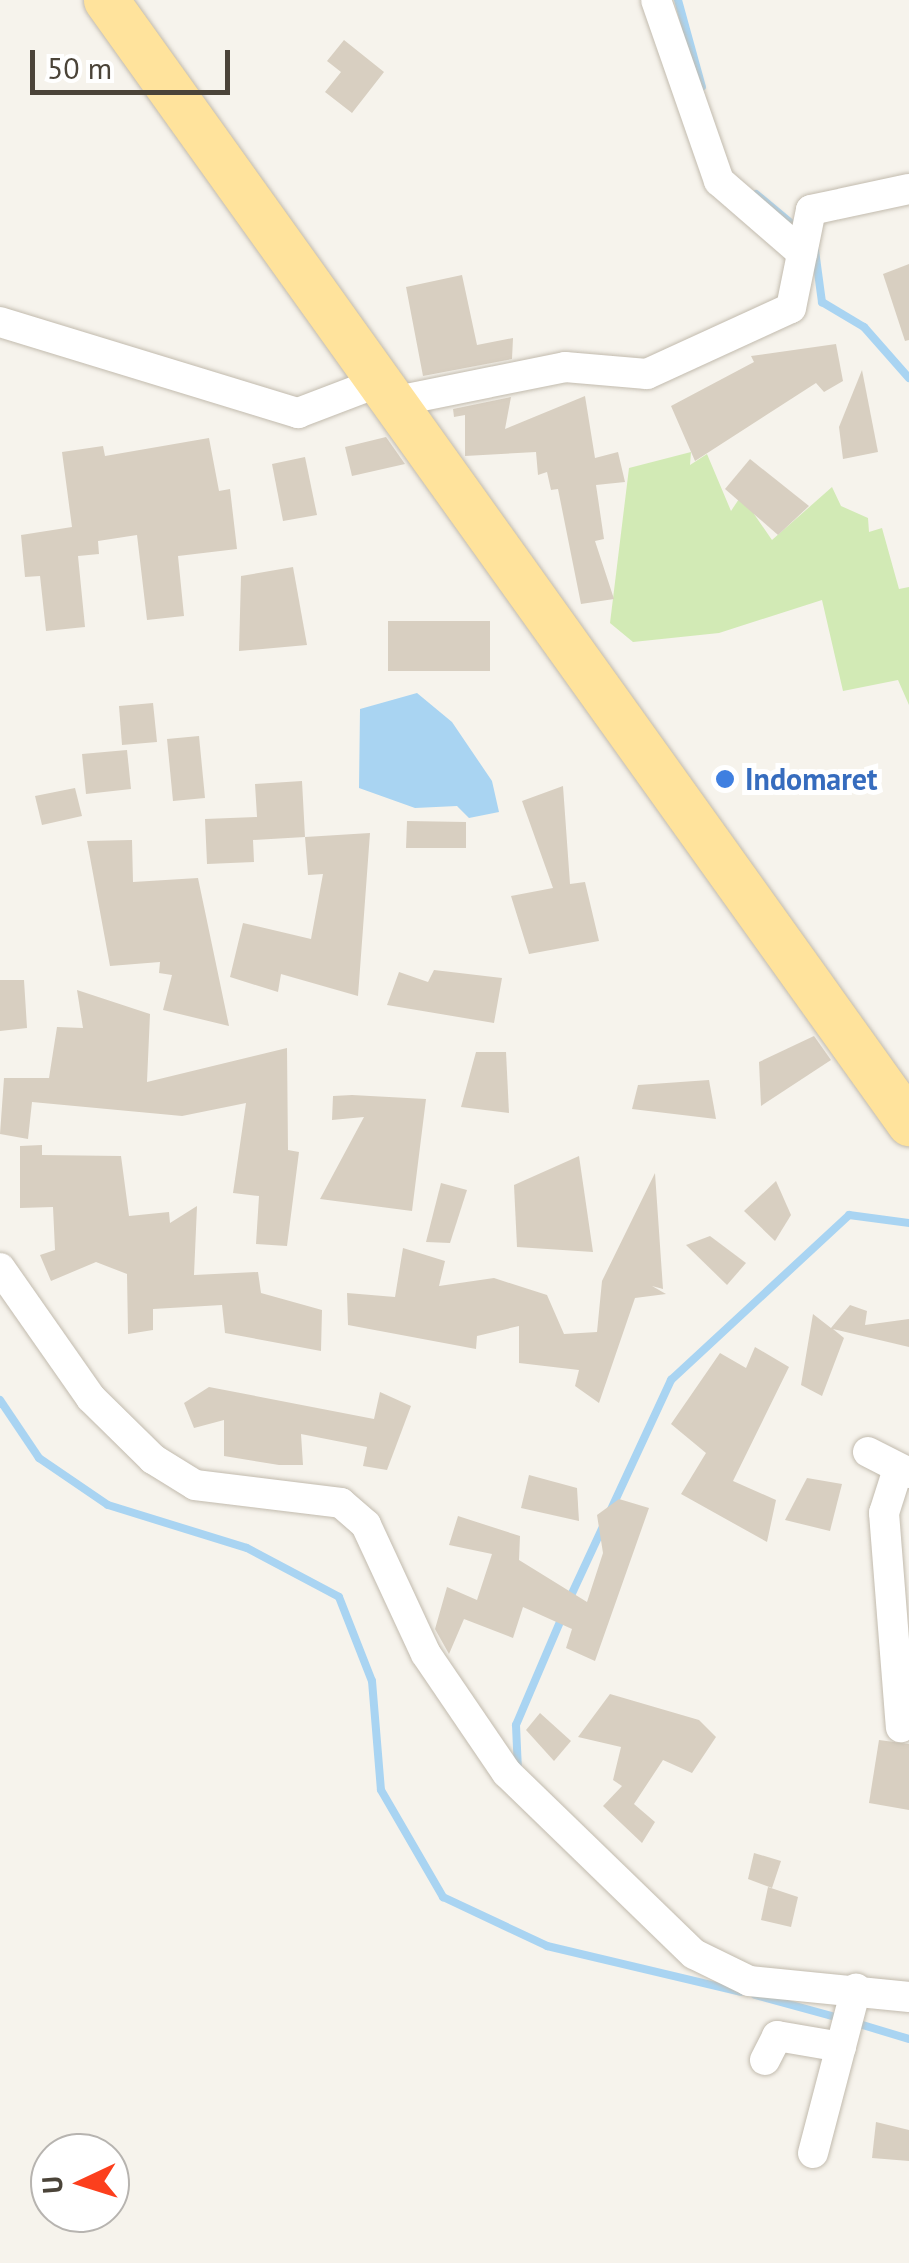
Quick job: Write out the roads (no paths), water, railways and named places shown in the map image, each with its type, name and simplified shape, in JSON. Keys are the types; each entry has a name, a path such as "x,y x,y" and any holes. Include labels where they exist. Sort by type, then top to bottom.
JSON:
{"main road":[{"path":"116,4 386,392 909,1123"}],"street":[{"path":"656,0 714,172 804,238"},
{"path":"804,238 909,189"},
{"path":"0,322 298,413 328,409 386,392 482,376 564,367 647,374 792,308 804,238"},
{"path":"0,1268 91,1398 153,1459 195,1484 341,1502 366,1525 426,1654 507,1773 694,1954 750,1981 855,1998 909,1997"},
{"path":"868,1452 903,1471 884,1513 901,1727"},
{"path":"813,2153 855,1998"},
{"path":"766,2060 778,2036 842,2044"}],"water":[{"path":"417,693 452,722 492,781 499,812 469,818 457,806 415,808 359,788 360,709"}],"waterway":[{"path":"678,0 702,87"},
{"path":"756,194 799,230"},
{"path":"814,243 822,302 864,327 909,378"},
{"path":"568,1602 671,1380 849,1215 909,1223"},
{"path":"0,1400 39,1458 108,1505 247,1548 339,1597 372,1681 381,1790 443,1897 547,1946 741,1992"},
{"path":"518,1771 516,1725 563,1615"},
{"path":"755,1995 843,2019"},
{"path":"856,2023 909,2039"}],"place":[{"name":"Indomaret","path":"725,779"}]}
